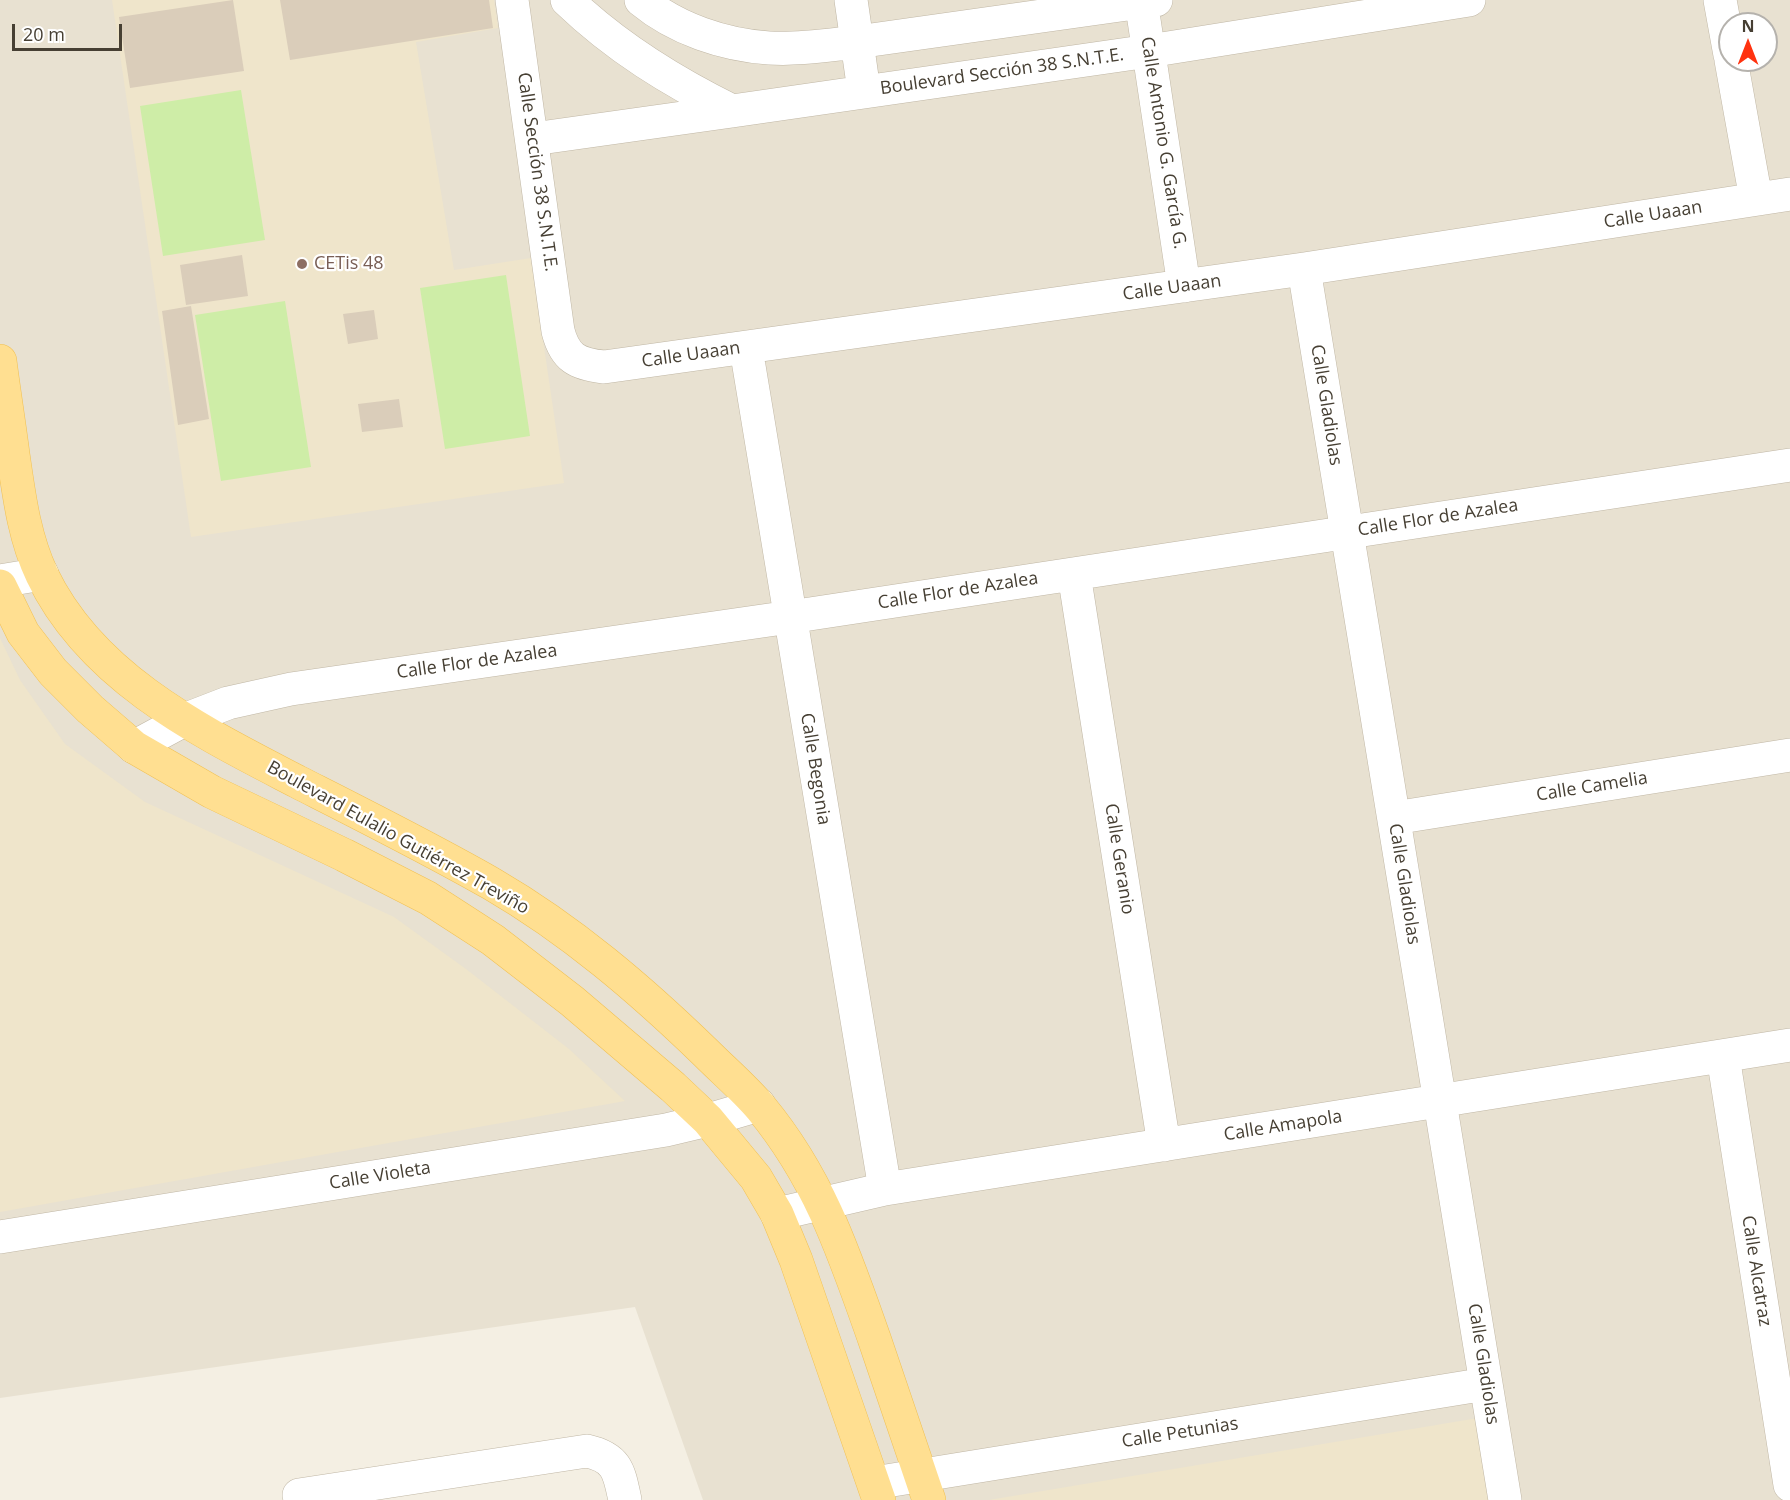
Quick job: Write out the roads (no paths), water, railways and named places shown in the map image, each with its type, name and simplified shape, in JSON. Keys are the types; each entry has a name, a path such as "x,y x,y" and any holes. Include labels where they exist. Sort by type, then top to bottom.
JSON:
{"main road":[{"name":"Boulevard Eulalio Gutiérrez Treviño","path":"0,361 27,534 42,574 58,603 86,640 119,674 184,720 455,864 551,922 612,967 676,1024 759,1105 792,1148 823,1203 846,1258 925,1488"},
{"path":"0,586 23,633 53,672 90,709 134,747 212,792 428,898 493,940 572,1001 708,1120 756,1178 777,1214 796,1260 876,1491"}],"street":[{"name":"Calle Sección 38 S.N.T.E.","path":"512,0 562,344"},
{"path":"567,0 592,24 634,56 680,85 732,111"},
{"path":"641,0 654,10 693,31 733,42 770,48 857,42 1146,1"},
{"path":"851,0 864,91"},
{"name":"Boulevard Sección 38 S.N.T.E.","path":"533,139 1149,51 1433,3 1469,0"},
{"name":"Calle Antonio G. García G.","path":"1146,1 1149,51 1184,286"},
{"path":"1733,72 1756,199"},
{"name":"Calle Uaaan","path":"562,344 571,357 585,365 604,367 1304,269 1790,194"},
{"name":"Calle Gladiolas","path":"1304,269 1505,1500"},
{"name":"Calle Begonia","path":"746,348 885,1189"},
{"name":"Calle Flor de Azalea","path":"134,747 184,720 228,703 291,689 790,617 1790,465"},
{"path":"0,581 42,574"},
{"name":"Calle Geranio","path":"1074,574 1164,1145"},
{"name":"Calle Camelia","path":"1394,818 1790,755"},
{"name":"Calle Amapola","path":"777,1214 885,1189 1790,1045"},
{"name":"Calle Alcatraz","path":"1723,1056 1790,1485"},
{"name":"Calle Violeta","path":"0,1237 666,1130 759,1105"},
{"name":"Calle Petunias","path":"876,1491 925,1488 1486,1384"},
{"path":"299,1495 394,1490 587,1451 601,1454 612,1462 619,1475 625,1500"}],"place":[{"name":"CETis 48","path":"302,264"}]}
